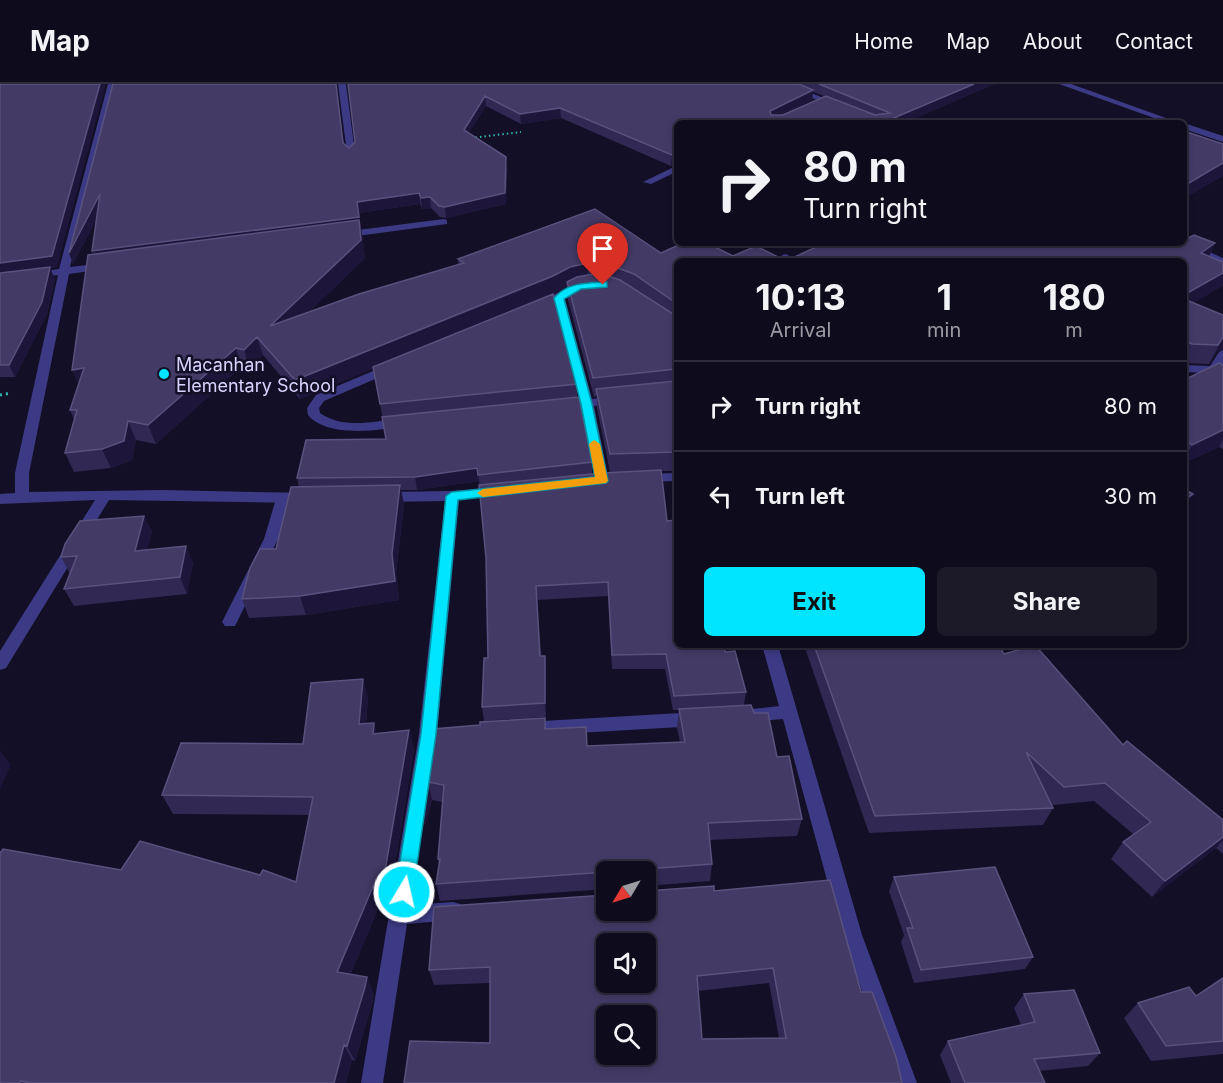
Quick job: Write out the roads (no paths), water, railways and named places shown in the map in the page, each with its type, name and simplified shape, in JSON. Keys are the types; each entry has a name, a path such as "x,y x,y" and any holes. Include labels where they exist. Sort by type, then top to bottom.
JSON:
{"street":[{"path":"22,497 22,473 30,431 84,187 112,84"},
{"path":"342,84 351,153"},
{"path":"782,84 843,108"},
{"path":"1063,84 1167,120"},
{"path":"814,105 824,100"},
{"path":"1187,127 1223,139"},
{"path":"648,182 674,170"},
{"path":"326,237 444,222"},
{"path":"1181,247 1223,262"},
{"path":"0,280 112,265"},
{"path":"526,312 559,298 574,288 592,285"},
{"path":"559,298 586,404 602,481"},
{"path":"1223,354 1214,370 1216,378 1223,385"},
{"path":"404,362 320,399 314,408 314,415 322,423 337,426 416,421"},
{"path":"1187,369 1214,370"},
{"path":"552,407 632,399"},
{"path":"634,479 674,477"},
{"path":"373,497 452,496 510,490"},
{"path":"0,500 22,497 161,495 317,498"},
{"path":"372,1083 434,733 452,496"},
{"path":"0,664 104,497"},
{"path":"230,622 271,539 283,499"},
{"path":"771,648 852,935 906,1083"},
{"path":"510,730 788,712"},
{"path":"815,885 838,883"},
{"path":"401,915 469,910"}],"place":[{"name":"Macanhan Elementary School","path":"164,374"}]}
